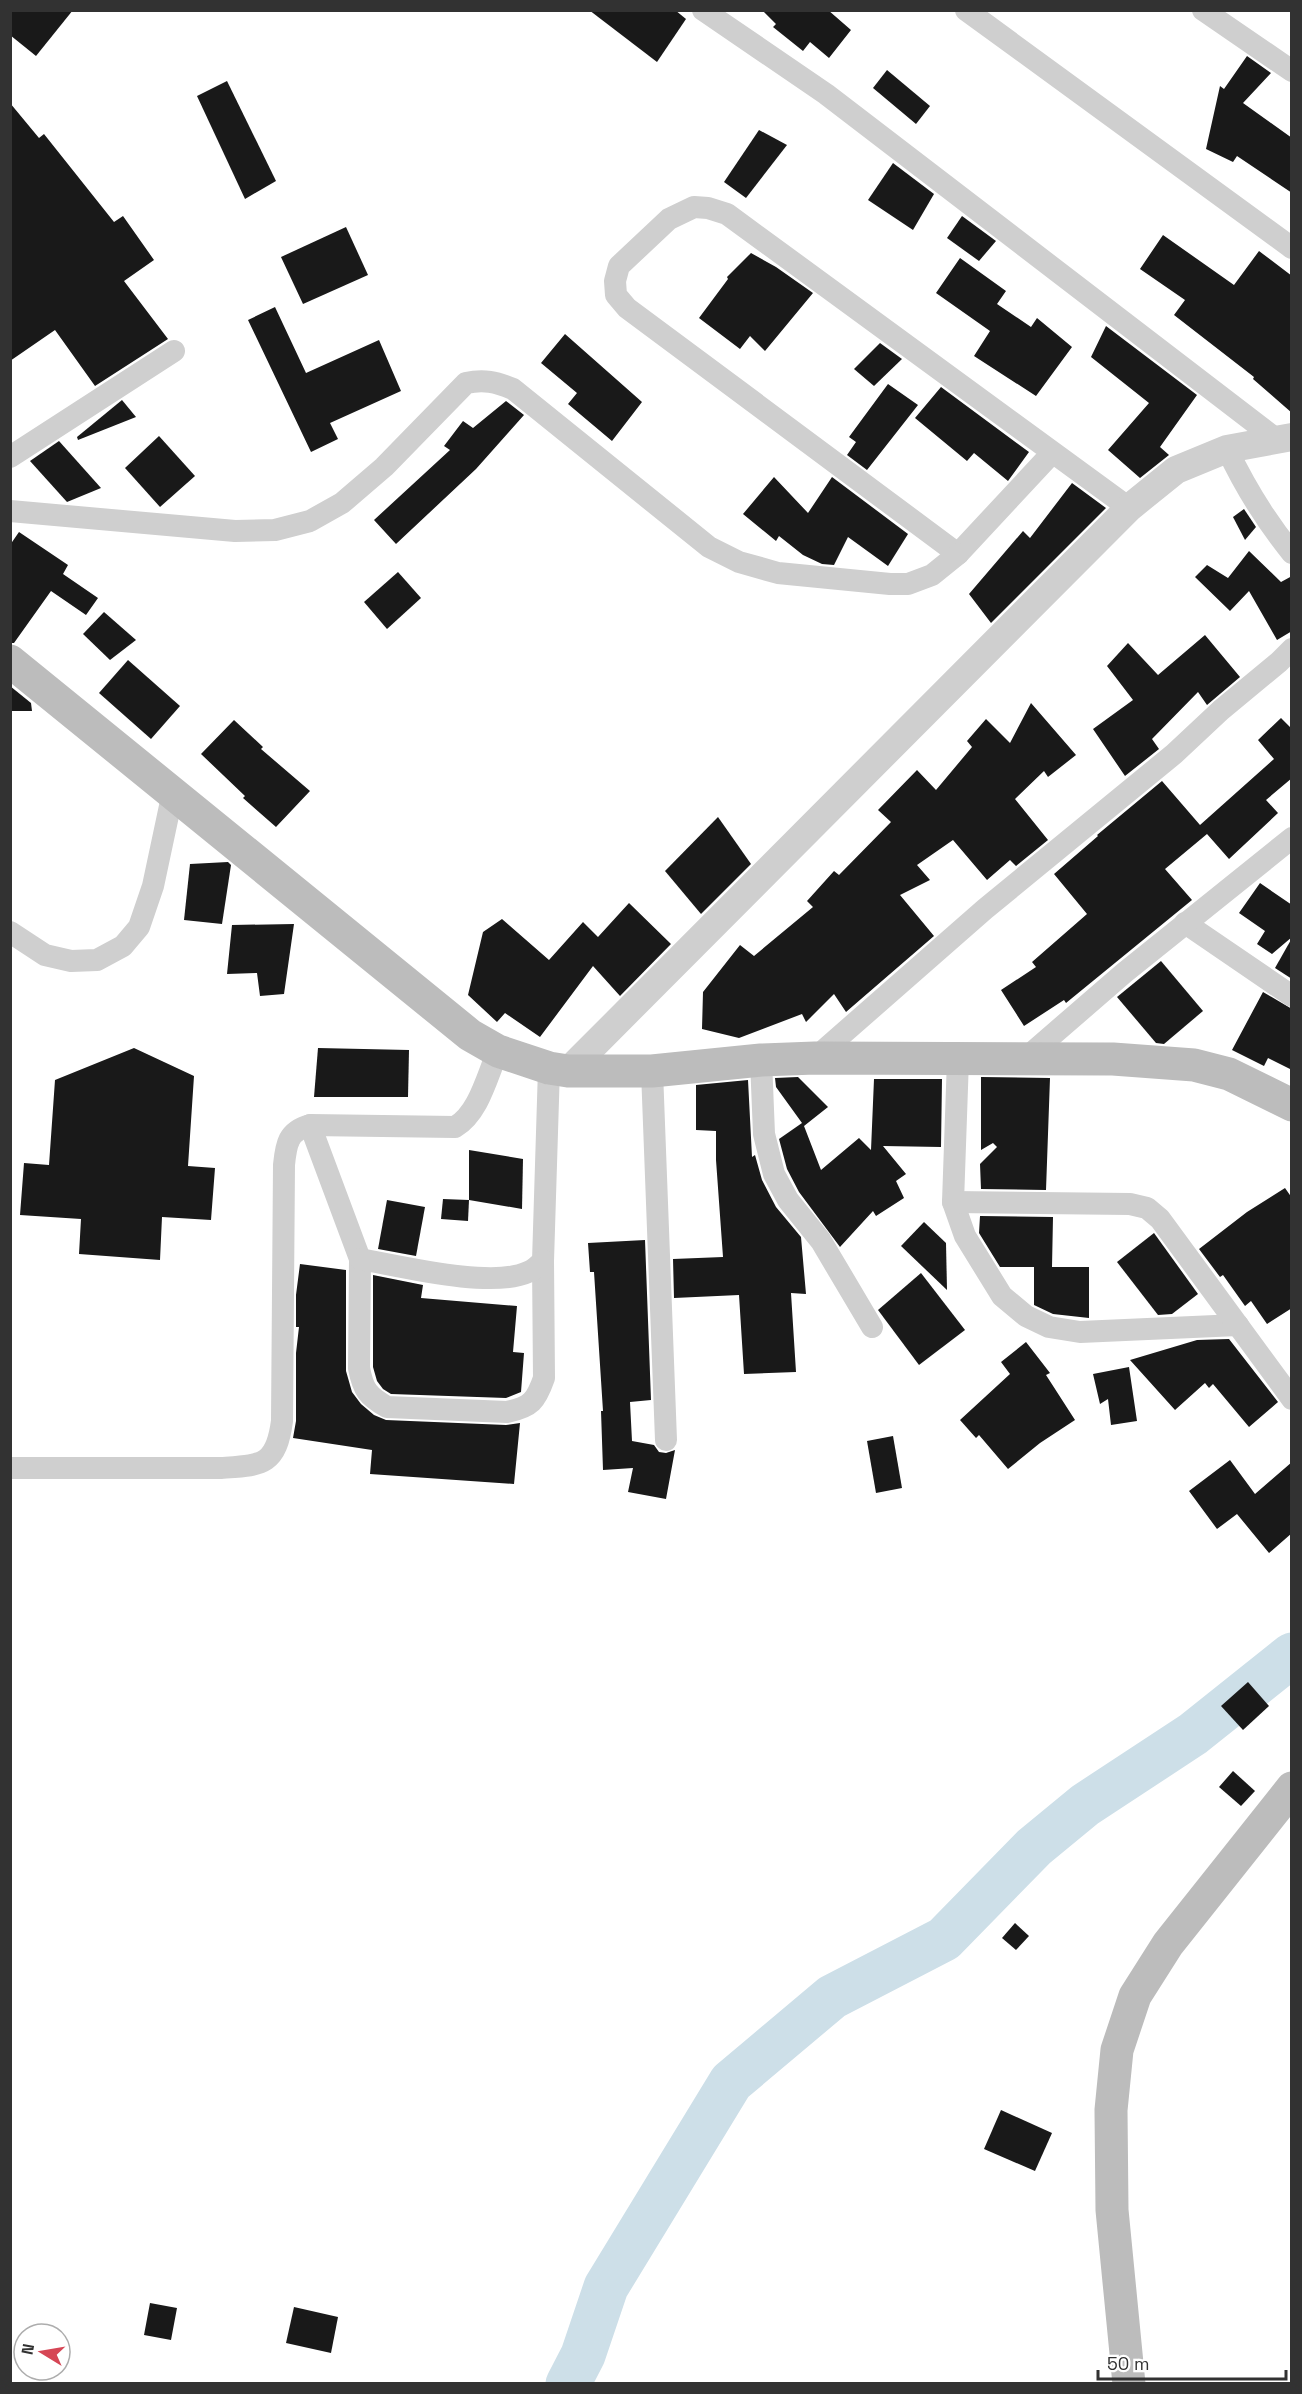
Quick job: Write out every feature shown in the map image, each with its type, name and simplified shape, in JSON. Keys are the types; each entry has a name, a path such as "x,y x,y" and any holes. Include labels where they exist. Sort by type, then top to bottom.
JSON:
{"main road":[{"path":"10,662 470,1035 498,1051 558,1069 652,1071 761,1060 816,1058 1113,1059 1194,1065 1229,1074 1292,1105"},
{"path":"1129,2384 1112,2210 1111,2110 1117,2050 1135,1996 1168,1944 1292,1788"}],"street":[{"path":"703,10 826,94 1284,438"},
{"path":"966,10 1292,248"},
{"path":"1212,13 1292,71"},
{"path":"958,554 627,308 616,295 615,281 619,266 669,219 694,207 708,208 727,214 1129,508"},
{"path":"10,457 174,351"},
{"path":"10,511 235,531 275,530 301,523 342,503 384,467 466,383 480,380 496,382 513,389 709,547 739,562 778,573 908,584 932,575 958,554 1052,453"},
{"path":"310,1125 360,1259 359,1368 362,1384 370,1398 387,1407 507,1412 524,1408 537,1396 544,1378 543,1261 558,1069 1129,508 1176,470 1227,450 1284,438"},
{"path":"1227,450 1245,486 1270,527 1292,553"},
{"path":"816,1058 985,909 1174,754 1292,649"},
{"path":"10,932 45,956 71,961 98,960 123,946 138,927 153,886 173,792"},
{"path":"1026,1057 1185,923 1288,846"},
{"path":"1185,923 1292,996"},
{"path":"10,1468 221,1468 260,1462 268,1458 275,1451 282,1421 284,1165 290,1135 299,1128 310,1125 455,1127 463,1122 472,1111 498,1051"},
{"path":"958,1059 953,1202 965,1236 1002,1296 1026,1316 1049,1327 1080,1332 1238,1325"},
{"path":"761,1060 764,1134 774,1174 788,1200 821,1241 872,1327"},
{"path":"652,1071 666,1440"},
{"path":"953,1202 1130,1204 1147,1208 1160,1219 1292,1399"},
{"path":"360,1259 481,1278 517,1276 530,1272 543,1261"}],"building":[{"path":"10,10 73,10 36,56 10,35"},
{"path":"589,10 675,10 686,19 657,62"},
{"path":"762,10 828,10 851,30 829,58 810,42 803,51 773,27 776,24"},
{"path":"1247,56 1271,73 1243,103 1292,138 1292,193 1237,156 1233,162 1206,149 1220,86 1224,89"},
{"path":"887,70 930,106 916,124 873,88"},
{"path":"227,81 276,181 245,199 197,96"},
{"path":"10,103 39,138 44,134 114,222 123,216 154,260 124,281 168,339 95,386 55,330 10,361"},
{"path":"759,130 787,145 746,198 724,182"},
{"path":"893,163 934,194 913,230 868,200"},
{"path":"962,216 996,241 979,261 947,238"},
{"path":"346,227 368,275 303,304 281,257"},
{"path":"1163,235 1234,285 1259,251 1292,276 1292,413 1253,379 1254,377 1174,315 1185,300 1140,269"},
{"path":"751,253 813,293 765,351 750,336 740,349 699,318 728,279 727,277"},
{"path":"960,258 1006,291 997,304 1031,327 1037,318 1072,347 1036,396 974,356 990,331 936,293"},
{"path":"275,307 306,373 379,340 401,391 330,423 338,439 311,452 248,320"},
{"path":"1106,326 1197,395 1160,447 1169,455 1140,478 1108,450 1149,403 1091,357"},
{"path":"565,334 642,402 612,441 568,404 577,393 541,363"},
{"path":"880,343 902,359 874,386 854,369"},
{"path":"888,384 918,405 867,470 847,455 856,442 849,437"},
{"path":"941,387 1029,452 1008,481 974,453 967,461 915,418"},
{"path":"122,400 136,417 78,440 77,437"},
{"path":"506,401 524,415 476,469 396,544 374,520 450,450 444,446 463,421 473,428"},
{"path":"159,436 195,476 160,507 125,468"},
{"path":"59,441 101,488 67,502 30,461"},
{"path":"774,477 808,513 832,477 908,534 888,566 848,537 834,565 822,564 803,555 779,536 776,541 743,514"},
{"path":"1072,483 1106,508 991,623 969,594 1023,531 1030,538"},
{"path":"1244,509 1256,527 1245,540 1233,517"},
{"path":"19,532 68,565 63,574 98,598 86,615 51,591 14,643 10,643 10,545"},
{"path":"1249,551 1281,582 1292,576 1292,631 1277,640 1249,591 1230,611 1195,577 1207,565 1228,578"},
{"path":"398,572 421,598 387,629 364,602"},
{"path":"104,612 136,640 110,660 83,634"},
{"path":"1205,635 1240,677 1207,705 1198,692 1152,739 1159,749 1125,776 1093,729 1133,700 1107,666 1128,643 1158,675"},
{"path":"128,660 180,706 151,739 99,693"},
{"path":"10,686 31,703 32,711 10,711"},
{"path":"1031,703 1076,755 1048,777 1044,771 1015,799 1048,840 1016,866 1010,860 987,880 953,840 917,865 930,880 900,895 934,936 846,1012 834,994 806,1022 802,1014 739,1038 702,1029 703,992 740,945 754,956 813,907 807,901 834,871 839,875 891,822 878,810 917,770 936,790 972,747 967,741 986,719 1010,743"},
{"path":"1281,718 1292,729 1292,778 1266,800 1278,813 1229,859 1207,834 1165,869 1192,900 1066,1003 1064,1000 1024,1026 1001,990 1036,967 1032,962 1087,914 1054,874 1162,781 1200,825 1274,759 1258,740"},
{"path":"234,720 263,747 261,749 310,791 276,827 243,798 245,796 201,754"},
{"path":"718,817 751,864 701,914 665,871"},
{"path":"228,862 231,865 222,924 184,920 190,864"},
{"path":"1260,883 1292,905 1292,937 1272,954 1257,944 1265,931 1239,913"},
{"path":"629,903 671,944 620,996 593,966 540,1037 505,1013 497,1022 468,995 483,932 502,919 549,960 583,922 598,937"},
{"path":"294,924 284,994 260,996 257,973 227,974 232,925"},
{"path":"1292,938 1292,979 1275,968"},
{"path":"1161,961 1203,1011 1164,1044 1156,1043 1117,997"},
{"path":"1263,992 1292,1009 1292,1070 1268,1058 1264,1066 1232,1050"},
{"path":"134,1048 194,1076 188,1166 215,1168 211,1220 162,1217 160,1260 79,1254 81,1219 20,1215 24,1163 49,1165 55,1080"},
{"path":"318,1048 409,1050 408,1097 314,1097"},
{"path":"798,1077 828,1107 804,1126 821,1170 859,1138 871,1150 874,1079 942,1079 941,1147 883,1146 906,1174 896,1181 904,1198 876,1216 873,1211 840,1247 799,1192 787,1169 779,1139 802,1123 776,1087 775,1078"},
{"path":"981,1077 1050,1078 1046,1190 981,1189 980,1164 997,1147 993,1143 981,1150"},
{"path":"748,1080 752,1157 755,1155 762,1180 776,1207 801,1237 806,1294 791,1293 796,1372 744,1374 739,1295 674,1298 673,1259 723,1257 716,1131 696,1130 696,1085"},
{"path":"469,1150 523,1159 522,1209 469,1200"},
{"path":"1285,1188 1292,1198 1292,1308 1267,1324 1251,1301 1245,1306 1223,1275 1220,1277 1199,1249 1247,1212"},
{"path":"443,1199 469,1200 468,1221 441,1219"},
{"path":"387,1200 425,1207 416,1256 378,1249"},
{"path":"980,1216 1053,1217 1052,1267 1089,1267 1089,1318 1053,1314 1034,1305 1034,1267 1000,1267 979,1233"},
{"path":"924,1222 946,1243 947,1290 901,1246"},
{"path":"1154,1233 1198,1294 1172,1314 1158,1315 1117,1262"},
{"path":"645,1240 651,1400 630,1402 632,1441 654,1445 659,1452 666,1453 675,1450 666,1499 628,1492 633,1468 603,1470 601,1411 603,1411 594,1272 590,1272 588,1243"},
{"path":"300,1264 346,1270 346,1371 352,1392 361,1404 374,1415 386,1420 506,1425 520,1423 514,1484 370,1474 372,1450 293,1438 296,1421 296,1353 299,1327 296,1327 296,1295"},
{"path":"921,1273 965,1330 919,1365 878,1310"},
{"path":"373,1275 423,1285 421,1298 517,1306 513,1352 524,1353 521,1392 506,1398 391,1394 383,1389 377,1381 373,1367"},
{"path":"1229,1339 1278,1402 1249,1427 1213,1384 1209,1388 1205,1383 1175,1410 1130,1360 1197,1340"},
{"path":"1026,1342 1050,1373 1046,1375 1075,1420 1040,1443 1008,1469 979,1435 976,1438 960,1420 1010,1374 1001,1362"},
{"path":"1129,1367 1137,1421 1111,1425 1108,1399 1100,1404 1093,1374"},
{"path":"893,1436 902,1488 876,1493 867,1441"},
{"path":"1230,1460 1255,1494 1292,1462 1292,1533 1269,1553 1237,1514 1217,1529 1189,1491"},
{"path":"1248,1682 1269,1706 1243,1730 1221,1706"},
{"path":"1233,1771 1255,1791 1241,1806 1219,1787"},
{"path":"1015,1923 1029,1936 1016,1950 1002,1938"},
{"path":"1001,2110 1052,2133 1035,2171 984,2149"},
{"path":"150,2303 177,2308 171,2340 144,2335"},
{"path":"294,2307 338,2317 331,2353 286,2343"}],"waterway":[{"path":"568,2384 583,2355 606,2287 731,2082 832,1997 944,1939 1034,1847 1085,1805 1193,1734 1292,1655"}]}
